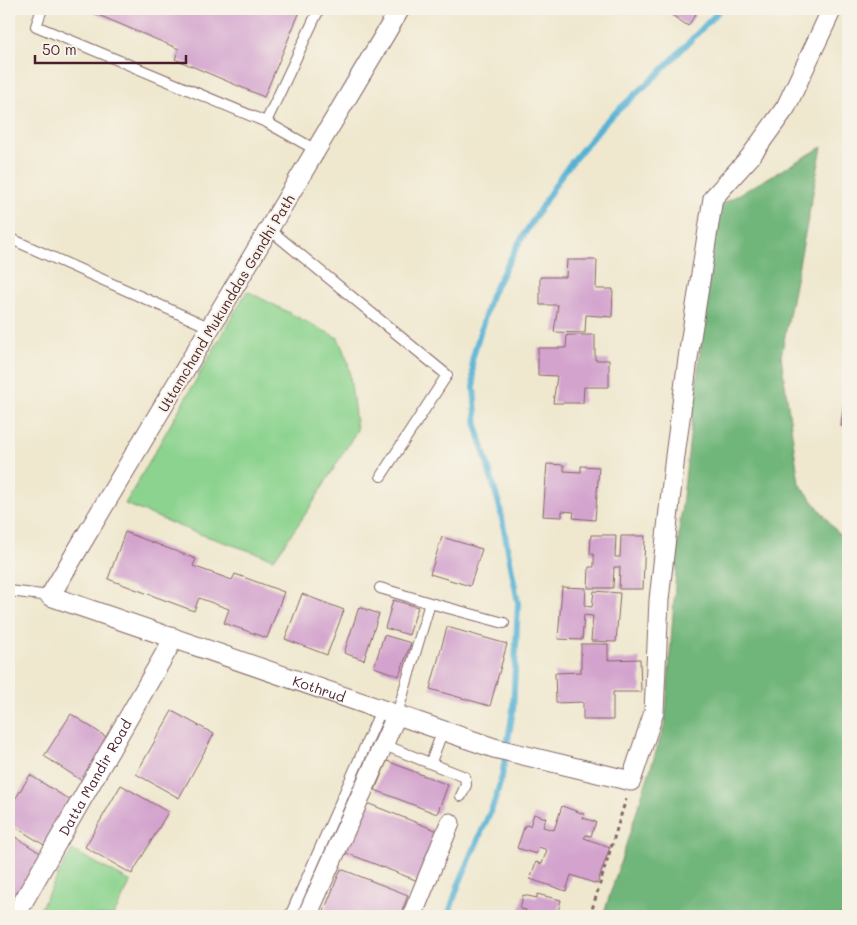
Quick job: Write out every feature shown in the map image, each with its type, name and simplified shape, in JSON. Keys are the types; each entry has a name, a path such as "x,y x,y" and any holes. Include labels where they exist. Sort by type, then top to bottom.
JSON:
{"street":[{"name":"Uttamchand Mukunddas Gandhi Path","path":"50,596 212,328 400,9"},
{"path":"631,781 654,712 659,600 674,466 690,344 713,198 750,157 786,107 832,9"},
{"name":"Kothrud","path":"50,596 494,748 631,781"},
{"name":"Datta Mandir Road","path":"15,916 174,638"},
{"path":"307,916 384,745 390,711"},
{"path":"412,916 450,823"}],"lane":[{"path":"42,9 36,26 266,122 316,150"},
{"path":"266,122 319,9"},
{"path":"270,229 447,375 381,476"},
{"path":"9,238 212,328"},
{"path":"380,588 504,623"},
{"name":"Kothrud","path":"9,590 50,596"},
{"path":"290,916 390,711 430,603"},
{"path":"431,762 443,730"},
{"path":"384,745 465,777 466,785 461,796"}],"path":[{"path":"590,916 631,781"}],"green space":[{"path":"822,147 781,356 799,483 848,546 848,916 603,916 665,724 679,531 717,207"},
{"path":"247,291 338,338 348,362 357,430 311,506 274,559 191,531 125,504"},
{"path":"72,850 131,882 113,916 36,916"}],"building":[{"path":"84,9 301,9 264,97 175,59 179,49"},
{"path":"663,9 699,9 688,26"},
{"path":"567,260 597,260 596,289 613,289 612,317 586,315 585,333 554,332 558,305 540,305 540,277 566,277"},
{"path":"567,335 595,335 595,360 609,360 609,387 584,387 583,403 553,403 557,376 538,375 538,348 566,348"},
{"path":"848,373 848,427 841,426"},
{"path":"547,464 564,465 564,471 581,472 581,466 599,467 595,520 573,518 574,512 562,511 562,517 543,516"},
{"path":"125,532 196,559 193,566 232,580 235,574 284,592 267,638 224,623 229,609 199,598 194,611 108,579"},
{"path":"591,535 616,535 615,557 620,557 621,536 645,536 643,589 619,589 620,567 614,567 613,588 588,588 589,567 594,567 594,554 590,554"},
{"path":"442,537 482,549 470,586 430,574"},
{"path":"562,587 586,588 585,606 592,607 594,591 620,593 616,642 591,641 593,616 584,615 582,640 558,639"},
{"path":"302,594 344,610 327,655 285,639"},
{"path":"393,600 418,607 409,635 385,628"},
{"path":"359,607 379,614 364,660 344,653"},
{"path":"447,627 507,644 490,706 430,689"},
{"path":"384,635 411,643 399,676 374,667"},
{"path":"581,644 608,644 608,660 640,659 641,692 613,692 613,720 583,720 583,702 556,703 555,673 581,672"},
{"path":"172,711 214,734 179,798 136,774"},
{"path":"71,714 114,742 87,784 44,756"},
{"path":"387,761 448,785 437,814 375,790"},
{"path":"30,775 76,804 49,848 9,823 9,809"},
{"path":"121,785 168,812 132,874 85,847"},
{"path":"364,802 438,831 418,881 344,852"},
{"path":"562,806 584,814 583,818 596,822 591,836 586,835 584,838 610,847 597,884 571,875 566,891 530,879 536,862 542,864 547,850 539,847 536,854 517,848 525,825 530,826 534,814 546,818 543,827 554,830"},
{"path":"9,833 45,856 9,911"},
{"path":"341,869 408,895 400,916 322,916"},
{"path":"537,894 561,900 557,916 525,916 526,910 520,909 523,895 537,898"}],"waterway":[{"path":"448,916 458,886 494,803 502,776 513,710 518,603 500,508 477,428 472,360 491,295 520,241 562,174 605,122 658,74 721,9"}]}
